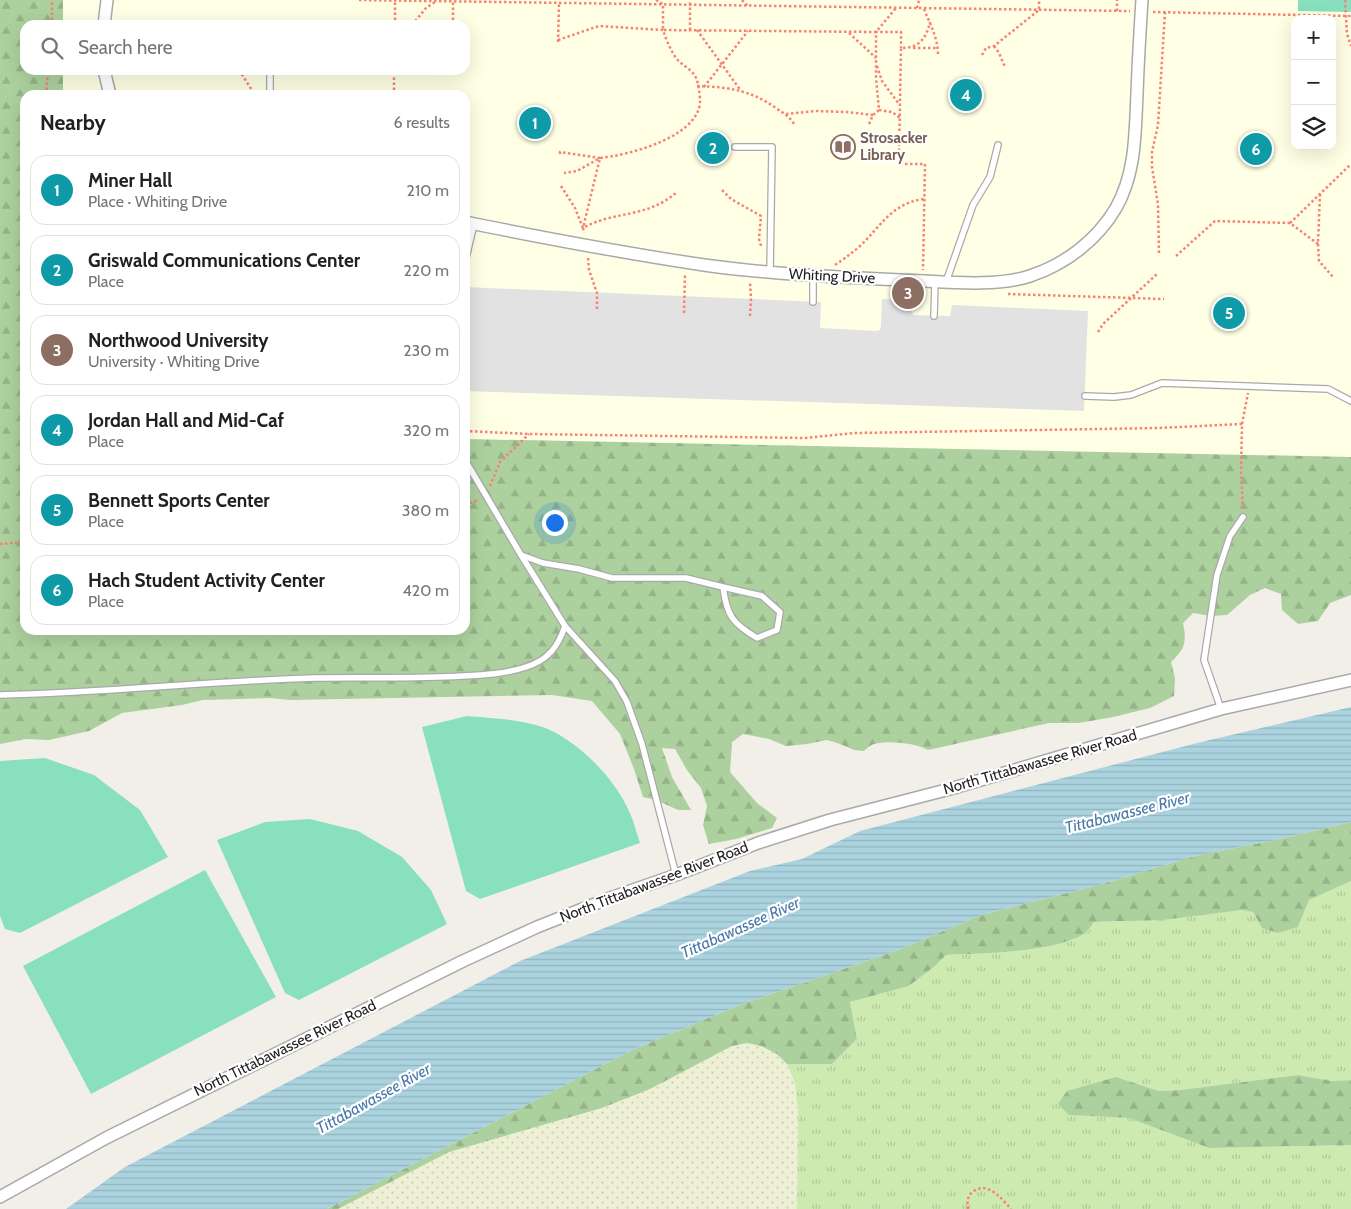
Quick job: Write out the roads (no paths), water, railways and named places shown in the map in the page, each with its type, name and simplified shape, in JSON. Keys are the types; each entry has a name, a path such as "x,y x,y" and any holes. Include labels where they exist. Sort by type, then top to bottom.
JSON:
{"street":[{"path":"105,20 107,0"},
{"name":"Whiting Drive","path":"470,223 586,246 685,262 770,272 813,276 940,281 996,282 1028,277 1058,265 1078,251 1096,234 1116,207 1131,171 1135,143 1141,6"},
{"path":"105,75 109,90"},
{"name":"North Tittabawassee River Road","path":"0,1196 106,1138 463,960 537,927 610,898 758,843 830,820 950,789 1221,709 1351,680"}],"lane":[{"path":"270,75 270,90"},
{"path":"934,316 940,281 974,205 990,177 998,145"},
{"path":"735,147 772,147 770,272"},
{"path":"813,276 813,302"},
{"path":"1085,396 1114,397 1131,395 1162,383 1328,389 1351,401"},
{"path":"470,469 565,626 615,682 627,702 642,744 676,875"},
{"path":"1221,709 1204,660 1217,576 1230,536 1243,516"},
{"path":"521,555 542,563 612,578 686,578 762,596 780,612 778,630 757,638 737,626 725,607 723,587"},
{"path":"0,695 69,693 270,680 432,678 496,674 526,667 545,658 560,642 565,626"}],"water":[{"name":"Tittabawassee River","path":"1351,707 1351,822 1195,856 1102,884 981,915 898,950 737,1006 632,1050 327,1209 66,1209 125,1167 520,961 750,871 802,859 860,831 1197,743"}],"place":[{"name":"Jordan Hall and Mid-Caf","path":"966,95"},
{"name":"Miner Hall","path":"535,123"},
{"name":"Strosacker Library","path":"843,147"},
{"name":"Griswald Communications Center","path":"713,148"},
{"name":"Hach Student Activity Center","path":"1256,149"},
{"name":"Northwood University","path":"908,293"},
{"name":"Bennett Sports Center","path":"1229,313"}]}
